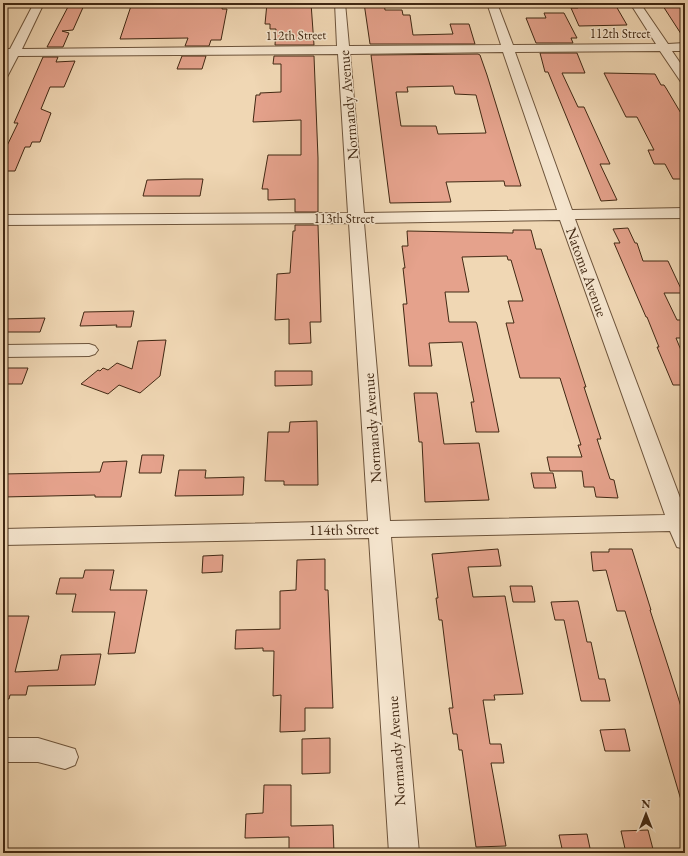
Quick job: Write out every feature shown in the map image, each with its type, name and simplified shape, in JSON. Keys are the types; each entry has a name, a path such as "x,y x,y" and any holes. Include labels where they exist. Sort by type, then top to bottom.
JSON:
{"street":[{"path":"3,74 8,53 39,3"},
{"name":"Normandy Avenue","path":"340,3 357,218 378,528 404,853"},
{"name":"Natoma Avenue","path":"492,3 566,215 683,529"},
{"path":"635,3 685,79"},
{"name":"112th Street","path":"8,53 685,46"},
{"name":"113th Street","path":"3,220 357,218 685,213"},
{"path":"3,352 88,350"},
{"name":"114th Street","path":"3,537 378,528 683,529"},
{"path":"3,750 38,750 64,757"}],"building":[{"path":"70,3 85,3 73,30 62,31 69,33 63,47 47,47"},
{"path":"132,3 223,3 222,9 227,9 221,40 211,40 209,46 185,46 188,38 120,39"},
{"path":"267,3 311,3 314,45 275,45 276,29 270,29 270,24 265,24"},
{"path":"364,3 384,3 385,10 402,10 403,15 410,15 413,35 453,34 450,24 469,24 475,44 370,44"},
{"path":"661,3 685,3 685,40"},
{"path":"576,6 616,6 627,25 579,26 571,8 578,8"},
{"path":"544,13 564,13 577,38 571,38 573,43 536,43 526,18 546,18"},
{"path":"540,53 577,53 585,73 562,73 578,107 584,107 610,164 600,164 617,200 601,201 548,72 545,72"},
{"path":"371,55 480,55 521,186 505,186 504,181 446,182 451,202 390,203","holes":["453,86 455,94 476,95 486,133 438,134 436,126 401,126 396,92 408,92 407,87"]},
{"path":"182,56 206,56 202,69 177,69"},
{"path":"274,56 314,56 318,158 318,212 295,212 295,199 268,200 268,189 262,189 268,155 301,155 301,120 253,122 256,95 260,95 260,93 281,92 281,64 273,64"},
{"path":"43,57 58,57 56,62 75,61 64,87 50,87 41,109 51,113 40,142 32,142 30,147 25,147 15,171 3,171 3,154 18,123 14,123"},
{"path":"604,73 655,74 661,85 664,85 685,120 685,179 673,179 665,164 654,164 648,150 654,150 637,117 626,117"},
{"path":"203,179 200,196 143,196 147,180"},
{"path":"295,225 318,225 321,322 310,322 311,343 289,344 289,319 275,320 277,274 290,273 293,231 295,231"},
{"path":"628,228 635,243 637,243 643,261 668,261 683,293 664,293 677,320 685,320 685,338 676,338 685,360 685,385 673,385 657,347 659,347 647,317 614,243 620,243 613,229"},
{"path":"513,230 531,230 536,249 541,249 586,387 584,387 601,439 597,439 610,479 614,480 618,498 596,497 594,487 584,487 582,471 550,471 547,457 582,457 578,445 581,445 560,378 520,378 506,323 514,323 508,301 523,301 511,260 508,260 507,256 462,257 469,292 445,292 449,322 476,322 477,324 499,432 476,432 471,402 474,402 462,342 429,343 432,366 409,366 403,304 407,304 402,246 408,246 407,231 513,233"},
{"path":"134,311 131,327 116,327 117,325 80,326 84,312"},
{"path":"45,318 40,332 3,332 3,319"},
{"path":"166,340 160,376 140,393 119,385 108,394 81,384 98,370 100,371 103,368 108,370 117,363 132,369 138,341"},
{"path":"3,368 28,368 22,384 3,384"},
{"path":"275,371 312,371 312,385 275,386"},
{"path":"414,393 437,393 444,444 479,443 489,500 425,502 422,442 419,442"},
{"path":"317,421 318,485 284,485 284,481 265,481 268,432 289,432 290,422"},
{"path":"142,455 164,455 161,473 139,473"},
{"path":"127,461 121,497 95,497 95,495 3,497 3,474 100,472 103,462"},
{"path":"179,470 206,470 205,478 244,477 243,495 175,496"},
{"path":"531,473 553,473 556,488 534,488"},
{"path":"498,549 501,566 468,567 473,597 505,596 523,694 494,695 495,700 483,700 490,744 501,744 504,763 491,763 506,846 476,847 462,750 459,750 457,734 453,734 449,708 453,708 442,620 439,620 436,598 438,598 432,554"},
{"path":"609,549 632,549 685,720 685,800 681,800 625,611 617,611 606,570 593,571 591,552 609,552"},
{"path":"223,555 222,572 202,573 203,556"},
{"path":"325,559 325,590 328,590 333,708 305,708 305,731 280,732 281,695 273,696 274,651 263,651 263,648 235,649 236,630 280,629 280,591 296,590 297,560"},
{"path":"85,570 114,570 110,590 147,590 135,653 108,654 115,612 72,612 76,594 56,594 60,578 83,578"},
{"path":"510,586 532,586 535,602 513,602"},
{"path":"578,601 587,642 591,642 599,679 605,679 610,701 581,701 564,620 555,620 551,602"},
{"path":"3,616 29,616 15,672 58,670 61,655 101,654 95,685 28,686 26,695 10,695 9,699 3,699"},
{"path":"625,729 630,751 605,751 600,730"},
{"path":"330,738 330,773 302,774 302,739"},
{"path":"264,785 291,785 291,826 333,825 334,853 289,853 289,837 245,838 246,814 263,813"},
{"path":"648,830 654,853 626,853 621,831"},
{"path":"587,834 591,853 563,853 559,835"}]}
